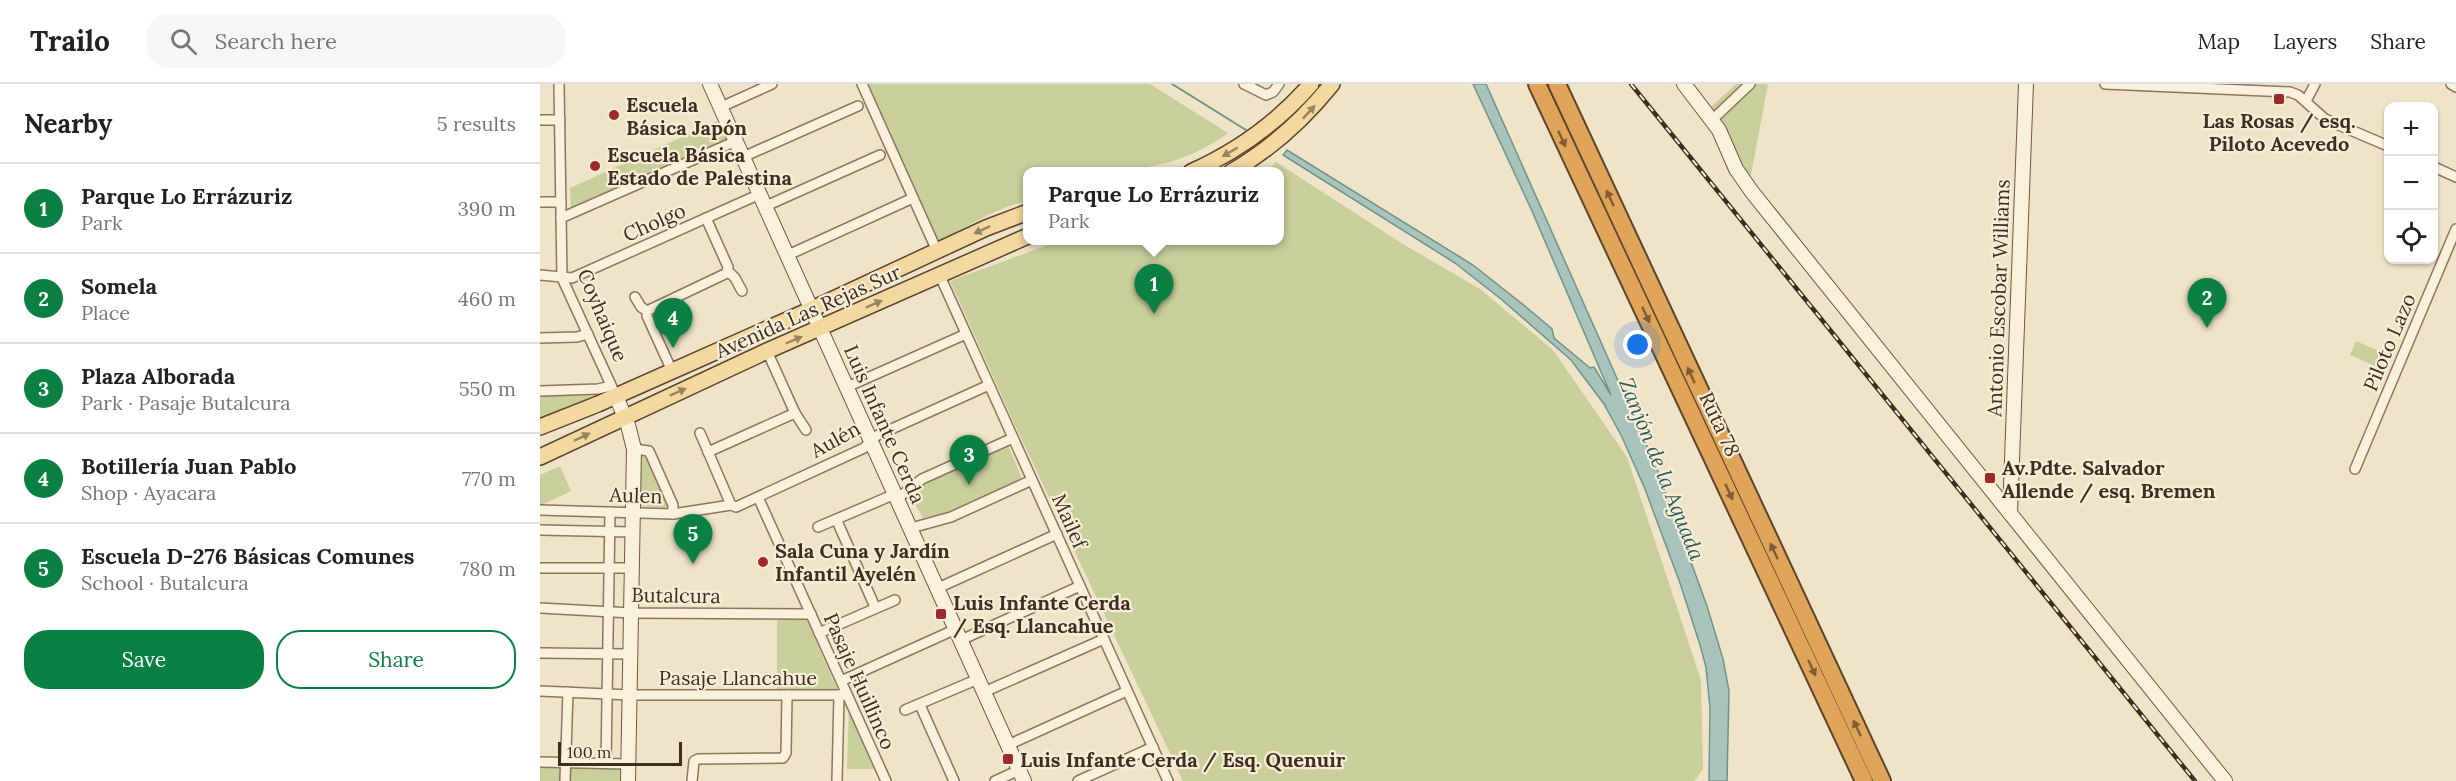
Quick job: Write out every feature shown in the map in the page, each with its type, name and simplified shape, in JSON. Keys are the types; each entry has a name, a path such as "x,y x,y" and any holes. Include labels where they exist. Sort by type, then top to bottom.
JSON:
{"highway":[{"name":"Ruta 78","path":"1537,84 1864,781"},
{"name":"Ruta 78","path":"1557,84 1882,781"}],"main road":[{"path":"1200,167 1224,156 1253,138 1280,117 1311,84"},
{"path":"1237,167 1283,137 1332,84"},
{"name":"Avenida Las Rejas Sur","path":"540,427 614,391 672,371 999,222 1023,214"},
{"name":"Avenida Las Rejas Sur","path":"540,457 767,351 1023,238"}],"street":[{"name":"Coyhaique","path":"559,84 562,278 625,416 634,449 628,781"},
{"name":"Luis Infante Cerda","path":"710,84 1022,776"},
{"path":"721,107 772,84"},
{"path":"862,84 937,251"},
{"path":"1244,84 1261,94 1268,95 1279,84"},
{"path":"1684,84 1712,120 1746,184 2225,781"},
{"path":"1712,120 1750,84"},
{"name":"Antonio Escobar Williams","path":"2010,513 2026,84"},
{"path":"2105,84 2290,92 2306,101 2316,113 2325,119 2384,144"},
{"path":"2306,101 2315,84"},
{"path":"2451,84 2456,87"},
{"path":"743,157 858,106"},
{"path":"540,120 560,120"},
{"path":"561,218 736,141"},
{"name":"Cholgo","path":"562,278 575,277 706,218 763,200 880,155"},
{"path":"2438,169 2456,177"},
{"path":"788,255 913,198"},
{"path":"540,202 561,202"},
{"path":"706,218 728,271 742,291"},
{"name":"Piloto Lazo","path":"2355,470 2456,229"},
{"path":"647,311 725,275 728,271"},
{"path":"540,275 562,278"},
{"name":"Mailef","path":"940,276 1168,781"},
{"path":"635,297 641,307 647,311"},
{"path":"647,311 647,316 672,371"},
{"path":"540,338 577,337 588,334"},
{"path":"847,387 966,334"},
{"path":"767,351 795,413 806,430"},
{"name":"Aulén","path":"731,505 737,507 864,448 876,436 989,385"},
{"path":"540,392 598,389 614,391"},
{"path":"708,452 795,413"},
{"path":"700,433 731,505"},
{"path":"818,527 896,496 922,479 1013,438"},
{"path":"634,449 650,451 673,505 673,514"},
{"path":"911,528 951,518 1032,480"},
{"name":"Pasaje Huillinco","path":"758,497 841,681 843,695 837,781"},
{"name":"Aulen","path":"540,510 673,514 731,505"},
{"path":"606,764 610,512"},
{"path":"837,521 875,607"},
{"path":"540,531 632,532"},
{"path":"938,588 1057,534"},
{"path":"540,568 632,568"},
{"name":"Pasaje Llancahue","path":"841,681 1080,586"},
{"path":"819,633 895,600"},
{"name":"Butalcura","path":"540,608 631,613 810,614"},
{"path":"984,692 1104,639"},
{"path":"540,653 630,654"},
{"path":"905,710 978,679"},
{"name":"Pasaje Llancahue","path":"540,691 630,695 843,695"},
{"path":"1008,745 1127,691"},
{"path":"566,781 568,692"},
{"path":"692,781 692,766 698,759 783,758 786,753 787,695"},
{"name":"Pasaje Huillinco","path":"843,695 886,781"},
{"path":"920,705 954,781"},
{"path":"1078,781 1153,747"},
{"path":"540,762 628,764"},
{"path":"995,781 1022,776"}],"green space":[{"path":"866,84 1150,84 1228,133 1205,148 1181,158 1144,167 1023,167 1023,202 993,213 937,243"},
{"path":"1736,84 1768,84 1751,175 1748,175 1711,107"},
{"path":"717,121 728,143 571,213 570,188"},
{"path":"1276,162 1284,167 1271,167"},
{"path":"1284,167 1403,244 1480,289 1553,350 1627,457 1701,680 1703,769 1694,781 1183,781 1013,421 950,281 1048,245 1284,245"},
{"path":"2356,341 2381,352 2375,366 2350,355"},
{"path":"598,395 540,422 540,396"},
{"path":"1008,445 1023,481 947,514 923,518 913,501 916,488"},
{"path":"639,452 649,453 671,508 637,506"},
{"path":"560,466 571,491 540,506 540,475"},
{"path":"777,620 807,620 837,689 834,692 777,691"},
{"path":"849,706 877,769 847,769"},
{"path":"540,766 622,768 622,781 540,781"}],"water":[{"path":"1473,84 1486,84 1656,466 1707,606 1723,659 1729,691 1727,781 1709,781 1710,708 1706,667 1700,645 1645,489 1622,437 1604,404 1571,360 1501,299 1455,263 1283,155 1287,150 1473,265 1552,329 1554,338 1590,368 1594,367 1611,395 1532,211"}],"waterway":[{"path":"1172,84 1246,130"}],"railway":[{"path":"1631,84 2195,781"}],"place":[{"name":"Las Rosas / esq. Piloto Acevedo","path":"2279,99"},
{"name":"Escuela Básica Japón","path":"614,115"},
{"name":"Escuela Básica Estado de Palestina","path":"595,166"},
{"name":"Parque Lo Errázuriz","path":"1154,314"},
{"name":"Somela","path":"2207,328"},
{"name":"Botillería Juan Pablo","path":"673,348"},
{"name":"Av.Pdte. Salvador Allende / esq. Bremen","path":"1990,478"},
{"name":"Plaza Alborada","path":"969,485"},
{"name":"Sala Cuna y Jardín Infantil Ayelén","path":"763,562"},
{"name":"Escuela D-276 Básicas Comunes","path":"693,564"},
{"name":"Luis Infante Cerda / Esq. Llancahue","path":"941,614"},
{"name":"Luis Infante Cerda / Esq. Quenuir","path":"1008,759"}],"water label":[{"name":"Zanjón de la Aguada","path":"1662,469"}]}
